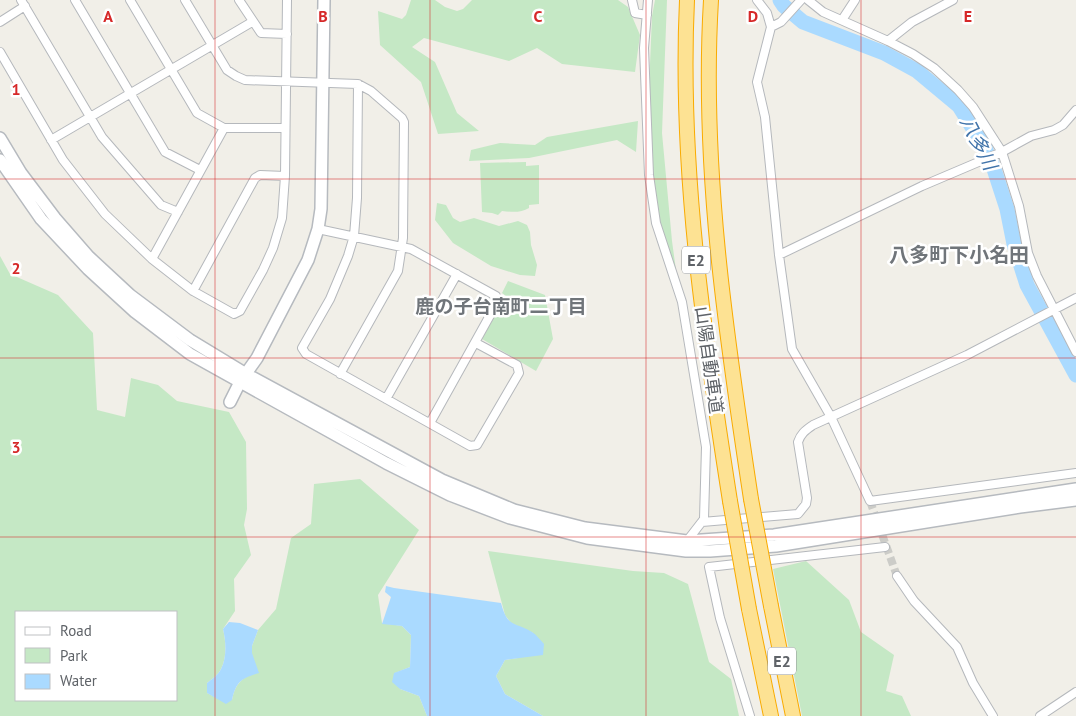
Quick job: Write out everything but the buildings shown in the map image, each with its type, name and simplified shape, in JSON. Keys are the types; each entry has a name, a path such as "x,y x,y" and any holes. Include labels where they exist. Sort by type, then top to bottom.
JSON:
{"highway":[{"name":"山陽自動車道","path":"688,0 686,118 694,244 711,385 749,609 771,716"},
{"name":"山陽自動車道","path":"711,0 710,119 717,242 732,370 751,500 793,716"}],"street":[{"path":"75,0 166,152 200,170"},
{"path":"130,0 197,113 224,128 285,128"},
{"path":"185,0 227,70 236,76 245,80 358,84 371,92 402,118 404,122 402,247 398,270 340,374"},
{"path":"239,0 261,34 287,34"},
{"path":"0,52 63,160 105,214 152,259 193,291 234,314 240,311 263,270 273,248 282,218 285,176 287,0"},
{"path":"230,402 257,358 308,260 318,228 321,208 324,0"},
{"path":"632,0 635,13 648,15"},
{"path":"648,0 644,48 649,174 656,223 682,302 706,447 704,519 687,541"},
{"path":"757,0 767,13 771,27 757,82 766,117 779,255 792,349 831,417 870,502 1076,473"},
{"path":"771,27 781,22 801,0"},
{"path":"808,0 823,12 888,41 920,58 958,90 986,125 1002,152 1019,206 1028,253 1037,276 1076,352"},
{"path":"842,20 855,0"},
{"path":"888,41 912,22 954,0"},
{"path":"0,22 23,3 102,136 161,204 178,212"},
{"path":"51,140 252,22"},
{"path":"358,84 357,198 354,236 348,256 330,299 302,348 306,354 340,374 470,446 477,445 519,373 517,365 476,343"},
{"path":"779,255 922,186 1002,152 1031,136 1054,130 1063,125 1076,110"},
{"path":"152,259 224,128"},
{"path":"0,138 21,173 55,218 89,257 130,295 190,340 243,378 386,463 450,495 510,518 587,538 686,551 710,552 776,546 1020,506 1076,500"},
{"path":"0,160 41,220 88,269 135,312 190,354 243,378 442,480 514,510 585,528 687,541 774,535 1076,489"},
{"path":"193,291 256,178 260,175 285,176"},
{"path":"318,228 402,247 420,253 496,296 498,301 430,423"},
{"path":"386,399 456,274"},
{"path":"702,522 798,514 806,504 807,498 798,442 800,436 813,425 967,355 1076,298"},
{"path":"750,716 720,618 709,567 886,547"},
{"path":"897,576 914,601 957,647 973,683 993,716"},
{"path":"1040,716 1076,692"}],"green space":[{"path":"411,0 435,0 445,7 457,11 463,9 472,0 618,0 628,7 640,35 635,72 562,64 537,48 509,61 424,38 412,47 435,62 457,113 479,131 438,134 421,82 380,45 378,11 402,19 406,15"},
{"path":"655,0 667,0 662,133 672,241 679,292 657,216 648,112 652,16"},
{"path":"638,121 636,152 617,140 529,158 469,161 471,150 500,143 535,145 547,137"},
{"path":"526,162 526,166 539,165 539,204 529,205 529,208 526,210 502,211 498,215 482,212 480,163"},
{"path":"437,203 446,205 453,218 460,222 474,218 499,226 518,221 527,225 537,265 535,276 520,275 491,266 453,243 435,220"},
{"path":"0,256 10,274 58,295 93,333 97,410 125,417 131,378 158,385 177,401 229,412 246,442 247,509 244,525 251,555 234,579 235,611 223,629 225,644 224,660 219,673 207,683 207,693 219,699 232,700 237,686 248,676 252,646 258,630 276,609 291,538 311,524 314,484 360,479 419,530 378,595 382,623 402,626 411,635 410,667 395,673 400,689 419,696 427,716 0,716"},
{"path":"508,281 545,295 553,339 536,371 482,339 506,296 502,293"},
{"path":"488,551 633,571 664,573 688,584 709,662 731,679 739,716 543,716 505,694 496,676 505,660 518,658 533,633 511,623 505,615"},
{"path":"806,561 849,600 861,632 894,655 886,691 902,696 911,716 802,716 773,569"}],"water":[{"path":"386,586 501,603 506,617 512,623 532,632 544,644 543,655 505,660 496,676 505,694 543,716 427,716 419,696 400,689 392,682 394,673 410,667 411,635 402,626 382,624 391,597 385,592"},
{"path":"229,622 240,623 258,630 252,646 252,653 259,673 241,681 236,688 232,700 226,704 207,693 207,683 219,673 223,664 225,639 223,629"}],"waterway":[{"name":"八多川","path":"780,0 784,6 803,22 884,53 917,71 959,106 984,146 993,166 1007,209 1014,244 1027,285 1076,375"}],"tunnel":[{"path":"870,501 897,576"}],"district":[{"name":"八多町下小名田","path":"959,255"},
{"name":"鹿の子台南町二丁目","path":"501,306"}]}
